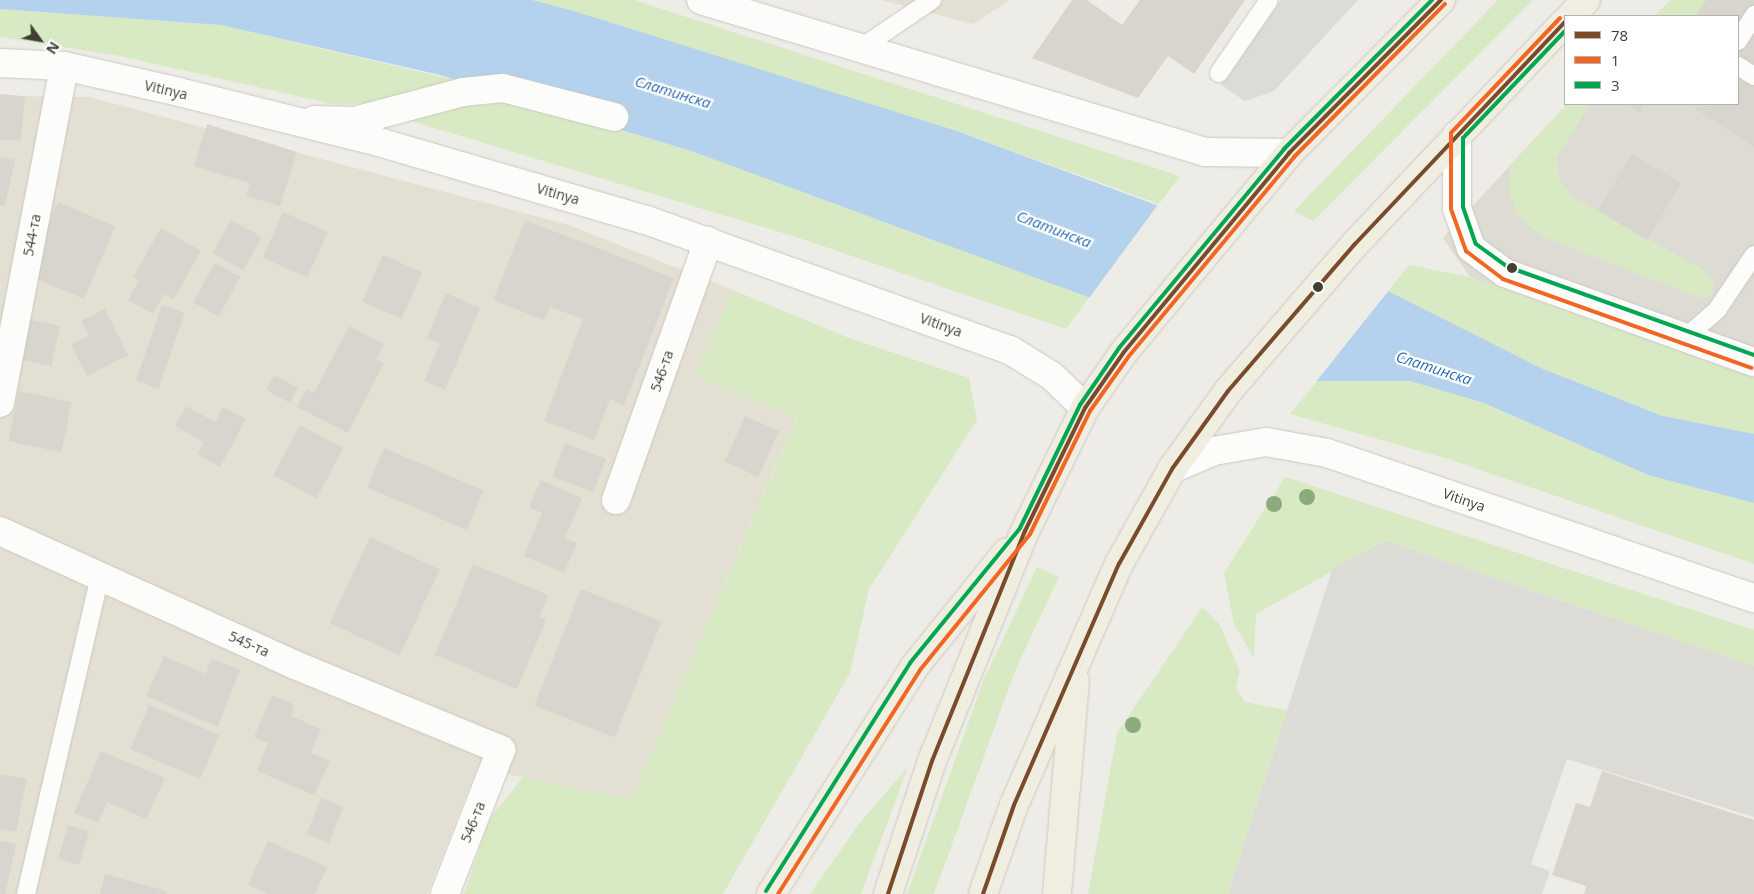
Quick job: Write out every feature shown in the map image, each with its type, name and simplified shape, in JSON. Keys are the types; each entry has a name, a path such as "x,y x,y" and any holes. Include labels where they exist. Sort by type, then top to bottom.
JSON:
{"main road":[{"path":"888,894 932,761 1025,531 1085,408 1124,352 1289,153 1441,0"},
{"path":"983,894 1014,805 1119,564 1172,469 1228,391 1355,244 1564,23"},
{"path":"771,894 915,666 1025,531"},
{"path":"1057,894 1077,659"}],"street":[{"path":"701,0 1205,152 1289,153"},
{"name":"Vitinya","path":"0,64 64,66 288,119 379,142 708,241 1010,350 1052,376 1085,408"},
{"name":"544-та","path":"0,403 64,66"},
{"path":"288,119 354,121 463,92 503,88 614,117"},
{"path":"1457,135 1457,208 1471,248 1505,273 1684,339 1754,362"},
{"name":"546-та","path":"616,500 708,241"},
{"name":"Vitinya","path":"1172,469 1214,451 1266,442 1327,453 1754,598"},
{"name":"545-та","path":"0,531 295,665 502,750"},
{"name":"546-та","path":"445,894 502,750"}],"lane":[{"path":"861,48 932,0"},
{"path":"1219,73 1269,0"},
{"path":"1739,39 1754,15"},
{"path":"1739,67 1754,76"},
{"path":"1684,339 1717,310 1754,255"},
{"path":"26,894 100,576"}],"shaded area":[{"path":"881,0 1010,0 973,24"},
{"path":"1281,0 1358,0 1274,91 1245,101 1221,85"},
{"path":"1671,0 1754,0 1754,377 1470,277 1443,238 1566,105 1739,105 1739,15 1655,15"},
{"path":"0,96 89,97 569,225 733,290 695,376 797,416 631,799 477,768 427,894 0,894"},
{"path":"1386,541 1754,666 1754,817 1567,759 1531,864 1550,871 1542,894 1228,894 1333,567"}],"green space":[{"path":"532,0 634,0 1180,176 1159,204 957,131"},
{"path":"1498,0 1533,0 1313,221 1294,211"},
{"path":"1671,0 1713,0 1704,15 1655,15"},
{"path":"0,9 221,25 459,81 386,102 337,105 120,56 0,37"},
{"path":"502,94 691,151 1090,296 1066,329 799,238 408,120"},
{"path":"1566,105 1589,105 1556,159 1560,181 1573,197 1704,270 1714,281 1711,294 1703,299 1541,236 1518,216 1509,194 1510,165"},
{"path":"1409,265 1470,277 1754,377 1754,434 1663,416 1543,369 1388,291"},
{"path":"733,290 849,338 969,378 977,420 869,589 850,673 723,894 464,894 490,818 523,777 631,799 797,417 695,376"},
{"path":"1317,381 1410,381 1484,403 1648,475 1754,503 1754,564 1448,459 1290,414"},
{"path":"1285,477 1754,630 1754,666 1386,541 1256,614 1254,658 1234,624 1224,573"},
{"path":"1037,567 1059,577 1015,671 934,894 907,894 984,679"},
{"path":"1202,607 1220,625 1240,671 1236,688 1245,702 1287,710 1228,894 1088,894 1117,733"},
{"path":"908,767 861,894 810,894 861,821"}],"water":[{"name":"Слатинска","path":"0,0 532,0 577,12 957,131 1388,291 1543,369 1663,416 1754,434 1754,503 1648,475 1484,403 1410,381 1317,381 691,151 440,75 221,25 0,9"}],"pier":[{"path":"1160,202 1390,289 1315,383 1089,298"}],"building":[{"path":"1072,0 1087,0 1122,25 1140,0 1245,0 1194,74 1168,56 1138,98 1032,58"},
{"path":"1706,0 1754,0 1754,147 1692,107 1739,105 1739,15 1696,15"},
{"path":"0,94 25,96 21,141 0,139"},
{"path":"1627,105 1644,105 1640,112"},
{"path":"207,124 297,152 280,206 246,196 250,183 194,166"},
{"path":"1632,154 1681,183 1647,240 1598,211"},
{"path":"0,157 15,160 5,206 0,205"},
{"path":"58,202 115,226 84,299 27,275"},
{"path":"283,212 328,232 307,278 263,258"},
{"path":"231,220 262,237 243,270 213,253"},
{"path":"525,220 674,278 624,405 610,399 594,440 544,421 583,319 550,307 544,320 493,300"},
{"path":"161,228 201,251 174,299 164,294 153,314 128,300 139,280 133,277"},
{"path":"383,255 422,272 402,319 362,302"},
{"path":"215,263 240,277 219,316 193,302"},
{"path":"446,293 480,308 445,390 424,381 440,343 427,338"},
{"path":"162,305 185,313 159,388 136,381"},
{"path":"105,309 128,355 87,376 71,345 89,335 81,321"},
{"path":"22,318 60,326 52,366 13,358"},
{"path":"349,326 384,344 376,359 384,363 348,433 297,407 306,389 314,393"},
{"path":"274,375 298,388 290,403 266,390"},
{"path":"19,391 72,402 61,452 8,441"},
{"path":"186,406 215,422 223,407 246,419 220,467 197,454 204,442 175,426"},
{"path":"745,416 779,431 758,477 725,462"},
{"path":"300,425 343,448 317,498 273,475"},
{"path":"565,443 606,459 593,492 552,477"},
{"path":"384,448 483,490 467,530 367,488"},
{"path":"541,480 582,498 565,538 577,543 564,573 524,556 542,513 529,507"},
{"path":"370,537 440,570 400,656 330,623"},
{"path":"473,564 548,595 539,617 546,620 517,689 435,655"},
{"path":"581,589 662,622 615,737 534,705"},
{"path":"164,656 206,674 211,659 240,669 218,727 146,696"},
{"path":"272,695 295,705 291,716 321,729 311,753 330,761 314,795 257,771 268,743 254,737"},
{"path":"149,705 219,735 200,779 130,749"},
{"path":"101,751 165,778 146,819 107,802 98,823 74,813"},
{"path":"1602,771 1754,820 1754,894 1584,894 1586,886 1552,875 1576,803 1590,807"},
{"path":"0,774 27,779 16,832 0,829"},
{"path":"321,798 343,807 329,843 306,834"},
{"path":"68,825 89,831 80,865 58,859"},
{"path":"0,841 16,844 5,894 0,894"},
{"path":"268,841 327,867 315,894 268,894 248,885"},
{"path":"105,874 166,891 166,894 100,894"}],"transit line":[{"name":"3","path":"766,891 910,663 1020,528 1080,405 1119,348 1284,149 1432,0"},
{"name":"78","path":"888,894 932,761 1025,531 1085,408 1124,352 1289,153 1441,0"},
{"name":"1","path":"778,894 920,670 1030,534 1090,411 1129,356 1294,157 1445,4"},
{"name":"1","path":"1560,18 1451,133 1451,209 1466,251 1503,279 1752,368"},
{"name":"78","path":"983,894 1014,805 1119,564 1172,469 1228,391 1355,244 1564,23"},
{"name":"3","path":"1564,32 1463,138 1463,207 1476,244 1508,267 1754,355"}]}
